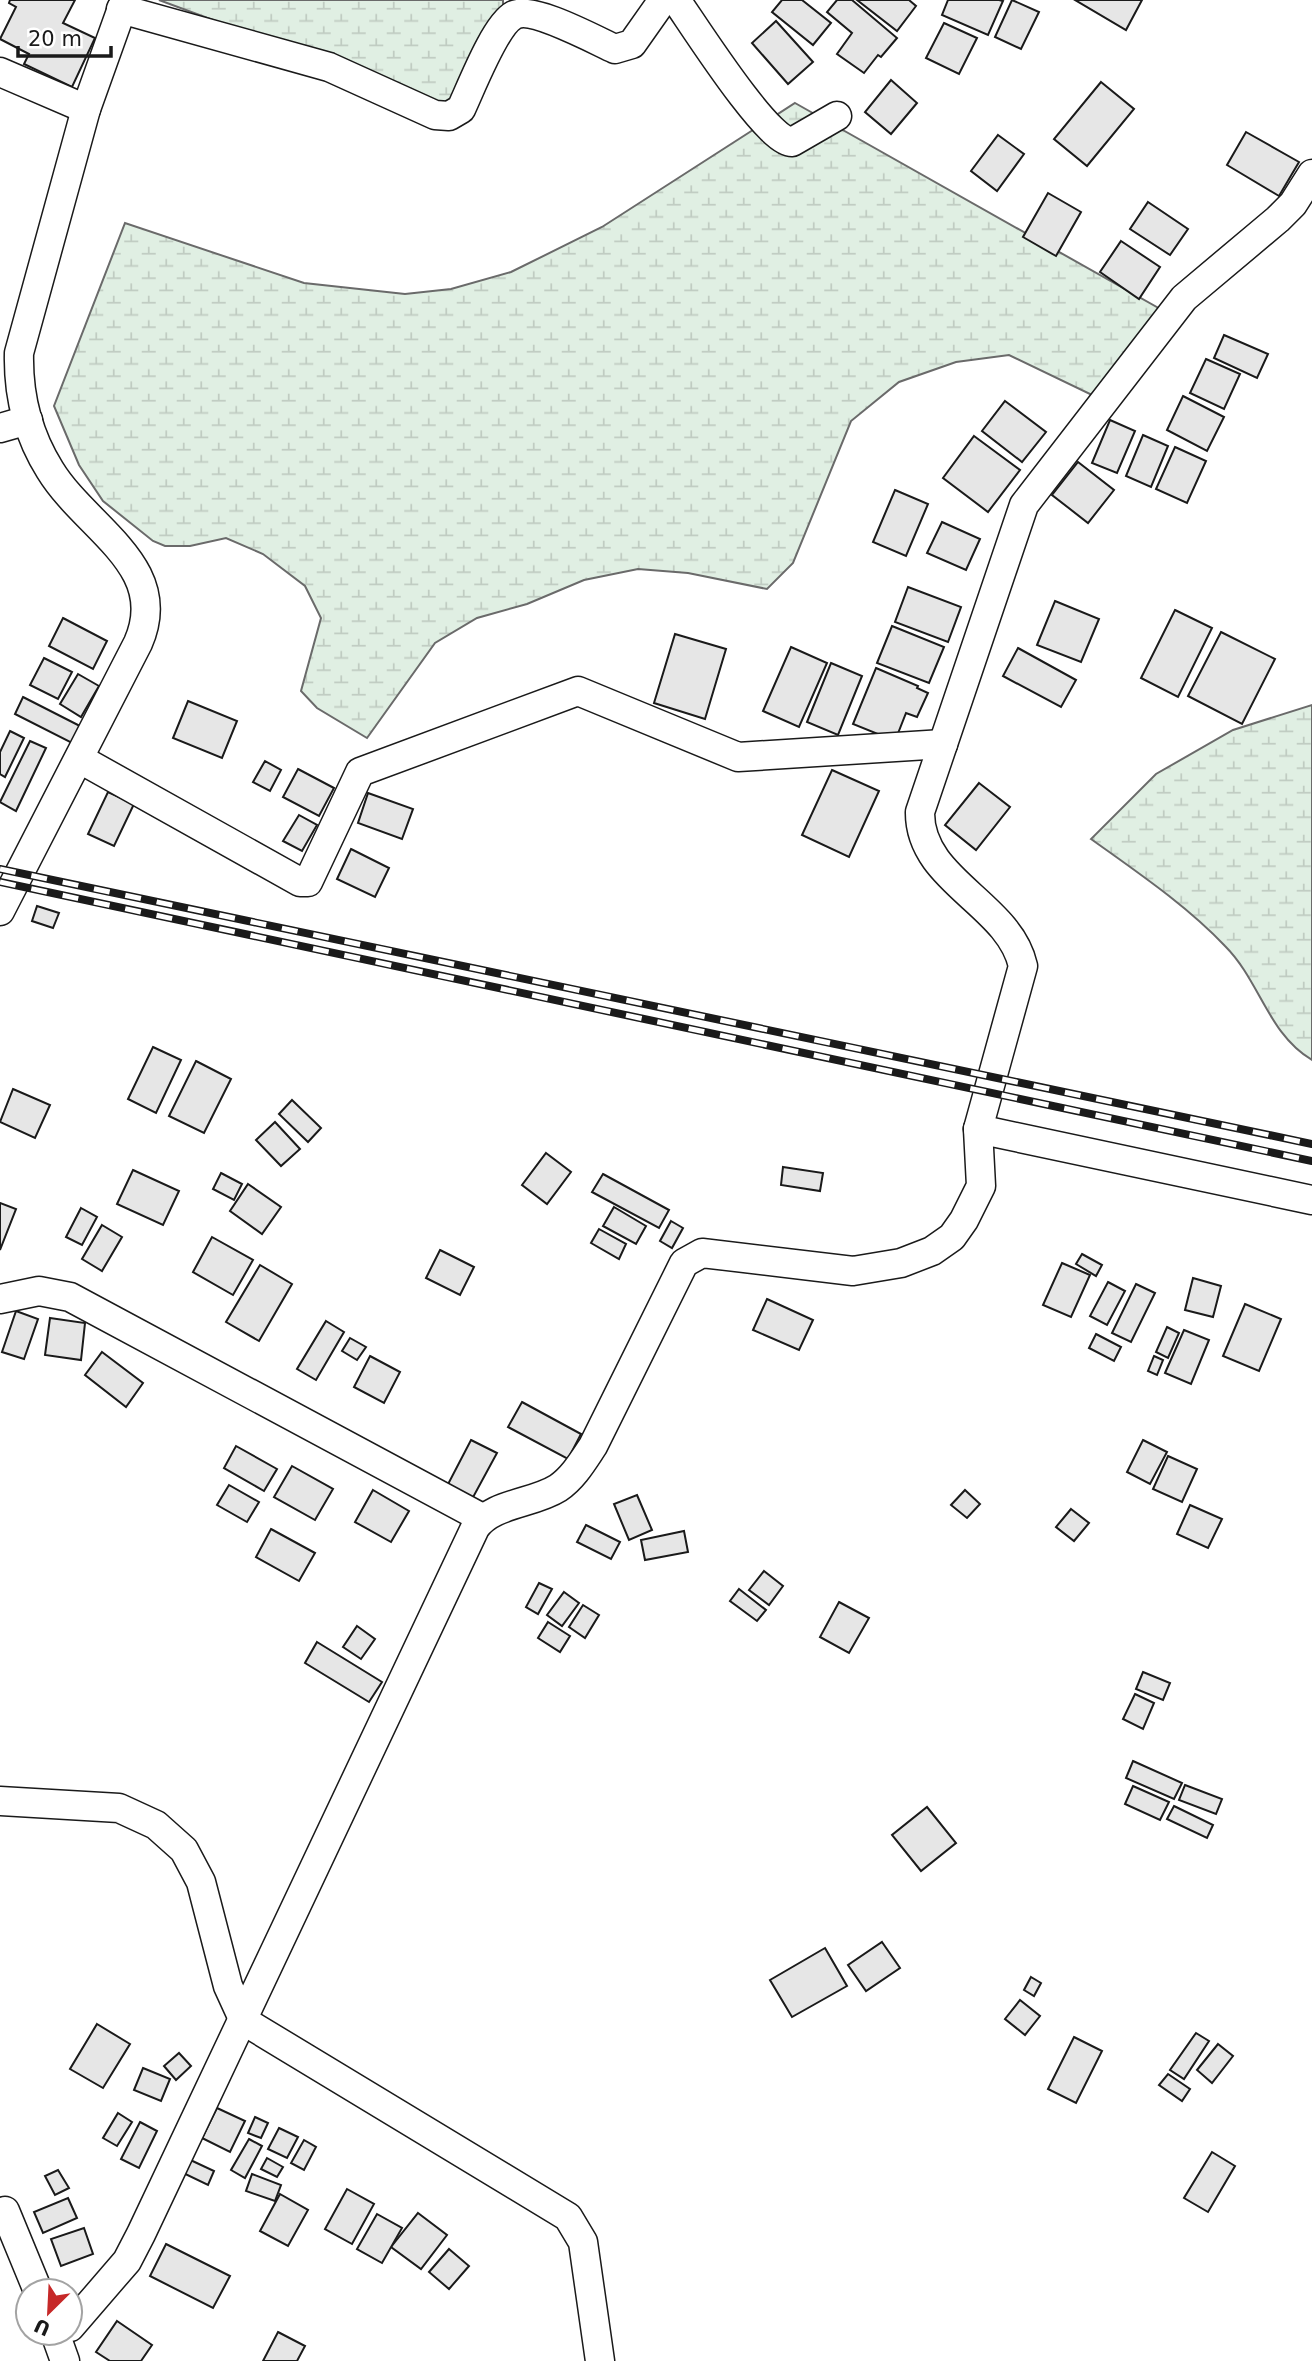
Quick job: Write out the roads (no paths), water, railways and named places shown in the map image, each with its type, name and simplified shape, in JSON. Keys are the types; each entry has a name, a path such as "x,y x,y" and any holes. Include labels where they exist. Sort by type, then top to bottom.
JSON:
{"street":[{"path":"0,911 80,759 146,625 147,593 139,573 69,496 50,470 28,420 18,384 19,353 86,109 123,5 330,67 435,115 449,116 461,109 503,26 515,14 534,14 615,49 632,44 663,0"},
{"path":"676,0 737,88 779,139 792,142 837,116"},
{"path":"0,72 86,109"},
{"path":"84,2313 127,2261 244,2021 482,1518 536,1499 559,1487 578,1469 593,1446 684,1263 702,1253 853,1271 901,1264 932,1251 951,1237 964,1220 981,1185 978,1129 1023,966 1020,950 928,852 919,831 920,812 1018,519 1032,492 1184,298 1278,219 1293,204 1312,174"},
{"path":"0,428 28,420"},
{"path":"80,759 300,882 308,881 360,772 578,691 738,757 943,744"},
{"path":"978,1129 1312,1200"},
{"path":"0,1299 38,1291 70,1297 482,1518"},
{"path":"0,1801 119,1808 156,1825 184,1850 201,1882 228,1986 244,2021 568,2217 583,2242 600,2361"},
{"path":"5,2211 32,2277"}],"railway":[{"path":"0,869 1312,1144"},
{"path":"0,882 1312,1161"}]}
